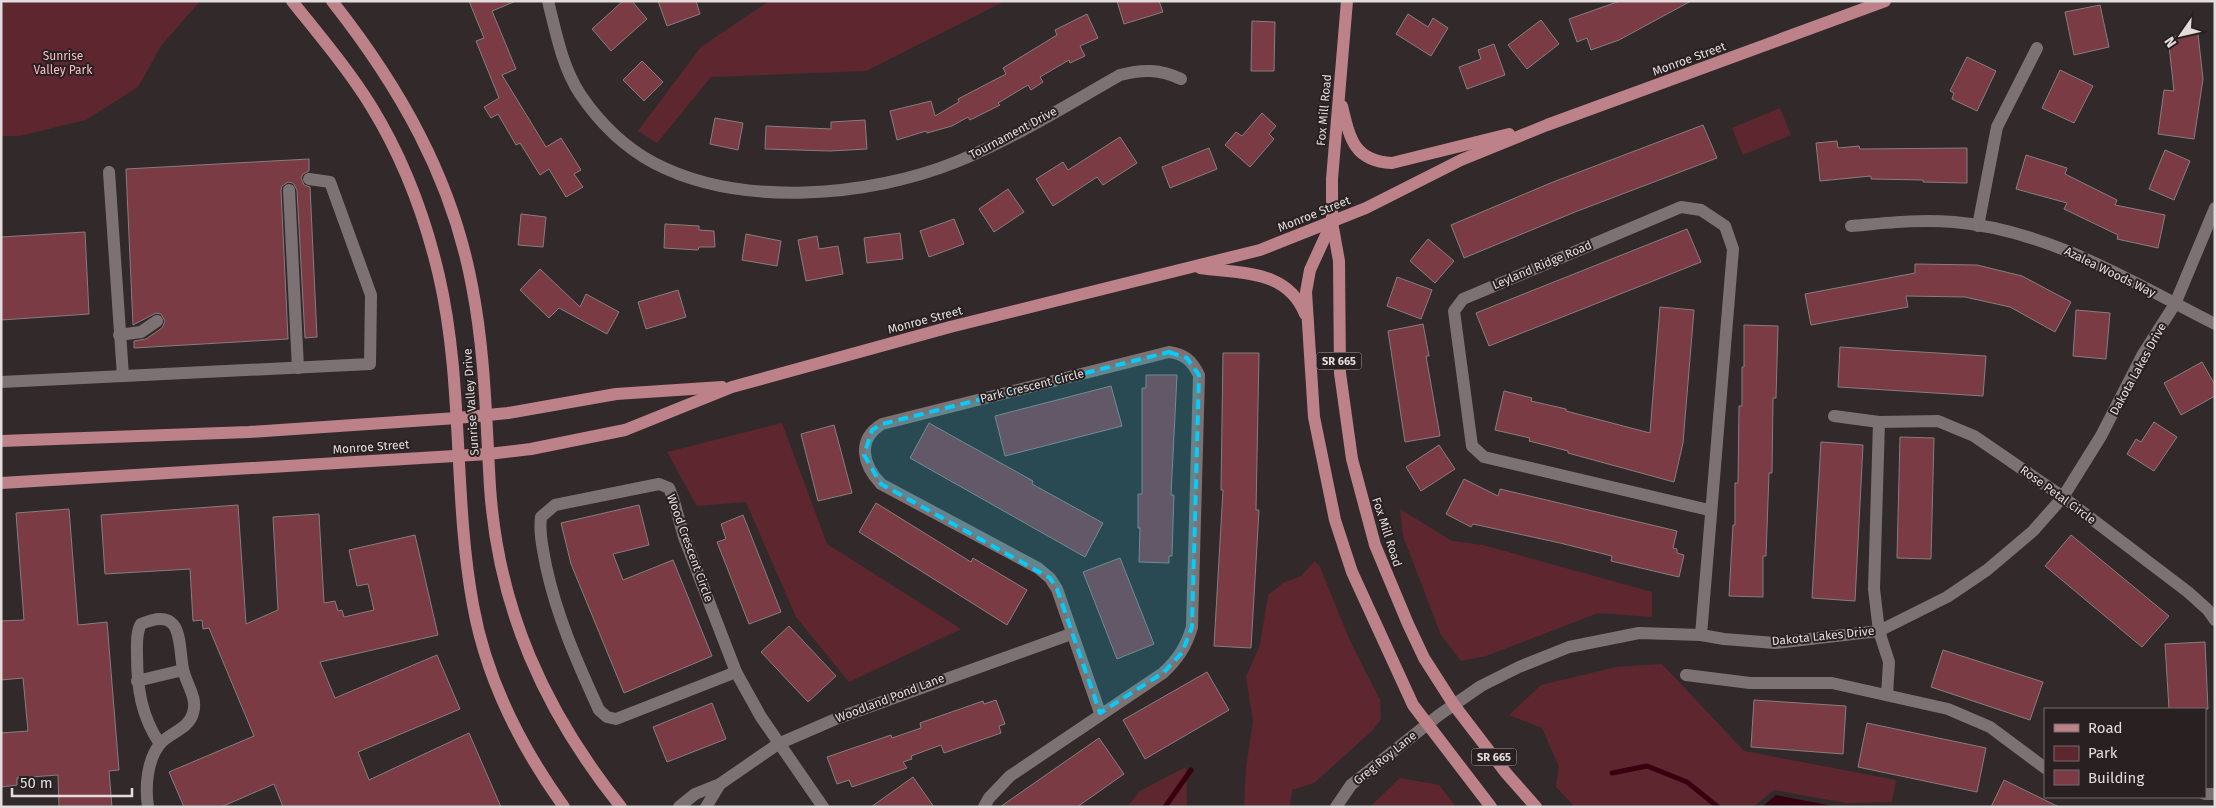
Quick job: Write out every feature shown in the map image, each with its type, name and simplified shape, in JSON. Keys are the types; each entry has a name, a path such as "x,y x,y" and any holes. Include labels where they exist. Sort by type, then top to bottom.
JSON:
{"main road":[{"name":"Sunrise Valley Drive","path":"292,1 341,63 370,105 394,149 415,197 432,251 444,300 457,418 469,582 481,640 494,679 515,727 564,807"},
{"name":"Sunrise Valley Drive","path":"332,1 368,48 400,96 427,148 448,200 472,285 480,333 492,509 500,559 520,634 536,674 569,733 621,807"},
{"name":"Fox Mill Road","path":"1347,1 1332,179 1332,222 1339,261 1340,373 1352,459 1375,545 1424,658 1454,705 1506,773 1536,807"},
{"name":"Monroe Street","path":"1,483 488,454 531,449 625,430 732,387 950,327 1260,250 1332,222 1461,160 1548,125 1885,1"},
{"path":"1339,96 1347,127 1358,150 1376,162 1392,163 1548,125"},
{"name":"Fox Mill Road","path":"1332,222 1310,270 1306,292 1314,417 1335,520 1352,572 1372,621 1413,705 1491,807"},
{"path":"1193,268 1262,277 1278,281 1297,298 1308,322"},
{"name":"Monroe Street","path":"1,441 248,432 486,416 616,394 732,387"}],"street":[{"name":"Tournament Drive","path":"548,1 558,44 579,92 596,115 616,136 654,163 682,176 710,184 752,190 801,192 840,190 908,177 955,162 990,147 1120,75 1137,71 1156,71 1181,79"},
{"path":"1978,226 1997,127 2037,48"},
{"path":"109,172 123,376"},
{"path":"1,382 370,364 371,295 330,182 310,179"},
{"path":"289,190 298,368"},
{"name":"Leyland Ridge Road","path":"1701,635 1709,510 1732,249 1725,226 1701,210 1682,207 1463,299 1454,311 1456,330 1472,446 1484,457 1709,510"},
{"name":"Dakota Lakes Drive","path":"1439,715 1481,686 1519,667 1570,647 1639,633 1701,635 1724,639 1775,643 1880,631 1947,597 1987,570 2034,531 2063,497 2101,436 2143,354 2175,304 2215,208"},
{"name":"Azalea Woods Way","path":"1851,226 1907,220 1955,222 2038,240 2081,255 2215,324"},
{"path":"119,335 141,332 157,321"},
{"name":"Park Crescent Circle","path":"984,807 989,798 1010,776 1100,713 1163,673 1182,653 1192,626 1199,375 1194,364 1179,353 1169,352 882,424 872,430 866,442 864,455 871,474 881,484 1038,568 1050,578 1057,589 1071,634 1100,713"},
{"name":"Rose Petal Circle","path":"1834,416 1879,422 1938,422 1974,436 2063,497 2188,592 2208,610 2215,620"},
{"path":"1879,422 1874,589 1880,631 1889,662 1887,695"},
{"name":"Wood Crescent Circle","path":"736,672 616,719 607,716 599,710 571,648 553,596 539,531 541,517 555,505 645,485 659,484 668,488 684,537 736,672 778,744"},
{"path":"148,807 147,781 160,744 175,734 193,715 195,705 183,670 180,636 171,622 154,620 142,624 138,629 137,681 139,696 146,719 160,744"},
{"name":"Woodland Pond Lane","path":"679,807 695,794 720,784 778,744 907,691 1071,634"},
{"path":"137,681 183,670"},
{"path":"1686,675 1750,682 1832,683 1948,709 1990,727 2044,767"},
{"name":"Greg Roy Lane","path":"1336,807 1351,785 1439,715"},
{"path":"778,744 823,807"},
{"name":"Woodland Pond Lane","path":"706,807 720,784"}],"highlighted area":[{"path":"1169,352 1187,358 1199,375 1192,627 1182,653 1163,673 1100,713 1057,589 1050,578 881,484 864,455 872,430 882,424"}],"green space":[{"name":"Sunrise Valley Park","path":"1,1 200,1 161,46 138,87 86,120 19,136 1,136"},
{"path":"769,1 1005,1 866,71 711,77 657,143 638,131 701,47"},
{"path":"1780,108 1791,135 1743,155 1732,128"},
{"path":"782,423 827,544 961,629 849,682 796,617 746,502 697,506 667,452"},
{"path":"1400,509 1452,541 1483,545 1652,592 1652,617 1598,613 1486,656 1461,661 1441,635 1403,536"},
{"path":"1315,561 1320,567 1350,641 1380,700 1381,719 1373,730 1314,783 1292,790 1290,807 1244,807 1246,768 1253,722 1246,677 1260,645 1268,595 1283,583 1301,576"},
{"path":"1662,664 1744,751 1896,780 1892,802 1846,803 1774,790 1753,807 1575,807 1556,787 1559,767 1542,728 1509,715 1541,685 1616,667"},
{"path":"1186,767 1187,807 1127,807 1140,791"},
{"path":"1400,778 1439,785 1456,807 1370,807"}],"shaded area":[{"path":"1776,795 1838,807 1762,807"}],"building":[{"path":"469,1 516,1 492,11 516,69 502,75 546,147 561,138 581,170 574,174 583,187 566,197 549,169 540,175 520,143 516,145 498,114 491,118 484,107 499,98 476,41 484,38"},
{"path":"623,1 632,1 647,19 611,51 592,29"},
{"path":"658,1 696,1 700,14 667,26"},
{"path":"1117,1 1159,1 1163,12 1124,24"},
{"path":"1620,1 1691,1 1619,40 1591,50 1587,38 1577,42 1569,19"},
{"path":"2100,5 2109,47 2074,55 2065,12"},
{"path":"1087,14 1098,38 1080,46 1085,56 1070,63 1069,60 1040,77 1043,82 1031,90 1028,85 998,103 1000,105 970,120 968,117 952,126 927,133 926,131 897,140 890,111 931,101 935,116 959,102 958,99 1006,74 1003,68 1057,35 1055,30"},
{"path":"1408,14 1428,27 1433,18 1448,28 1431,56 1396,34"},
{"path":"1541,20 1559,44 1527,69 1508,45"},
{"path":"1252,21 1275,22 1274,71 1251,71"},
{"path":"2198,34 2203,79 2194,139 2158,134 2164,90 2174,91 2168,37"},
{"path":"1494,44 1505,75 1467,89 1459,67 1481,59 1478,50"},
{"path":"1967,57 1996,71 1977,111 1952,99 1954,93 1950,91"},
{"path":"642,61 663,82 644,101 623,80"},
{"path":"2060,70 2093,86 2074,123 2042,108"},
{"path":"1262,113 1276,126 1269,134 1274,139 1250,167 1225,145 1236,132 1242,136"},
{"path":"715,118 743,123 738,150 710,144"},
{"path":"865,120 867,149 830,151 765,149 766,126 831,129 831,122"},
{"path":"1703,125 1717,158 1575,212 1464,258 1451,225 1553,182"},
{"path":"1120,137 1137,163 1103,185 1097,177 1053,206 1036,179 1063,162 1068,170"},
{"path":"1837,141 1838,148 1859,146 1860,149 1967,148 1967,183 1871,179 1871,176 1820,181 1816,143"},
{"path":"1209,148 1217,169 1170,188 1162,167"},
{"path":"2165,150 2190,161 2174,200 2149,189"},
{"path":"2026,155 2067,168 2065,174 2117,200 2115,205 2165,215 2158,248 2117,239 2118,235 2064,209 2067,203 2016,189"},
{"path":"309,159 309,171 303,174 301,178 304,185 310,187 317,337 305,338 297,190 293,183 288,182 282,186 281,190 288,339 134,348 134,341 146,339 162,328 165,321 161,314 156,313 133,325 126,169"},
{"path":"1008,189 1024,212 994,232 979,209"},
{"path":"521,214 546,217 543,247 518,245"},
{"path":"954,219 964,244 929,257 920,231"},
{"path":"665,224 699,226 699,230 714,231 715,247 699,247 698,250 664,248"},
{"path":"1687,229 1701,262 1489,346 1476,313"},
{"path":"85,232 89,314 1,320 1,237"},
{"path":"900,233 903,259 867,263 864,238"},
{"path":"746,234 781,241 777,266 742,260"},
{"path":"817,236 819,249 838,246 843,274 806,281 798,240"},
{"path":"1428,239 1454,261 1435,283 1410,261"},
{"path":"1915,264 1977,265 2022,276 2071,302 2055,332 2010,307 1965,297 1906,296 1908,307 1811,325 1805,294 1915,273"},
{"path":"540,269 580,307 586,294 619,312 607,334 559,308 549,318 520,290"},
{"path":"1397,277 1432,290 1421,319 1387,306"},
{"path":"678,290 686,317 646,329 638,302"},
{"path":"1660,307 1694,310 1683,443 1674,482 1568,453 1568,451 1529,441 1530,438 1495,430 1504,391 1532,398 1531,401 1650,433"},
{"path":"2076,310 2110,313 2106,359 2073,356"},
{"path":"1423,324 1429,356 1426,356 1440,436 1405,442 1388,331"},
{"path":"1744,325 1778,326 1776,398 1773,398 1772,473 1769,473 1766,556 1763,556 1763,597 1729,596 1733,525 1735,525 1735,483 1738,483 1739,406 1742,406"},
{"path":"1840,347 1986,356 1983,396 1838,387"},
{"path":"1223,353 1259,353 1256,510 1259,510 1251,648 1214,646 1223,490 1221,490"},
{"path":"2202,362 2215,385 2215,396 2181,415 2164,383"},
{"path":"1146,375 1177,375 1171,495 1174,495 1172,556 1169,556 1169,563 1139,562 1138,494 1142,494 1142,388 1146,388"},
{"path":"1111,386 1122,426 1005,456 995,416"},
{"path":"2154,422 2177,437 2154,471 2127,454 2136,439 2141,442"},
{"path":"929,423 1033,481 1032,484 1103,523 1085,557 910,458"},
{"path":"834,425 852,493 818,501 801,434"},
{"path":"1900,437 1934,438 1931,559 1897,558"},
{"path":"1821,442 1863,445 1855,601 1812,598"},
{"path":"1439,445 1455,469 1421,491 1406,467"},
{"path":"1464,479 1498,496 1500,489 1677,531 1673,548 1677,549 1677,553 1684,555 1679,577 1611,561 1612,556 1560,543 1473,524 1471,527 1446,514"},
{"path":"876,503 971,562 973,558 1027,590 1007,625 859,532"},
{"path":"238,505 246,624 278,610 273,517 319,514 324,603 335,601 338,611 342,610 344,617 374,610 368,584 357,586 349,550 415,535 438,635 320,662 335,698 437,655 460,709 358,752 369,780 469,733 501,807 283,807 274,784 221,807 184,807 169,772 254,736 209,628 203,629 202,620 193,621 190,569 105,574 101,515"},
{"path":"639,505 649,545 613,554 623,580 673,560 712,656 624,693 571,564 561,523"},
{"path":"69,509 78,625 107,622 119,770 109,771 112,807 59,807 58,775 17,778 17,785 1,787 1,733 28,731 23,678 1,680 1,621 24,620 16,513"},
{"path":"743,515 781,612 749,624 717,542 726,539 721,524"},
{"path":"2071,535 2169,616 2142,647 2045,566"},
{"path":"1120,558 1154,644 1117,659 1083,572"},
{"path":"789,626 836,676 808,702 761,652"},
{"path":"2205,642 2208,709 2169,708 2165,644"},
{"path":"1943,650 2043,682 2030,720 1931,687"},
{"path":"1207,672 1229,710 1145,759 1123,720"},
{"path":"996,700 1005,724 999,726 1001,733 944,753 941,745 911,756 912,759 903,762 907,768 852,787 849,780 837,784 827,757 891,735 892,738 921,728 920,723 983,701 984,704"},
{"path":"1754,700 1846,706 1843,754 1751,747"},
{"path":"712,703 726,739 667,762 653,727"},
{"path":"1867,723 1986,748 1977,792 1858,767"},
{"path":"1099,738 1124,774 1077,807 1000,807"},
{"path":"913,777 934,807 871,807"},
{"path":"2004,780 2059,807 1991,807"}],"waterway":[{"path":"1612,773 1647,766 1687,782 1718,807"},
{"path":"1165,807 1191,770"}]}
